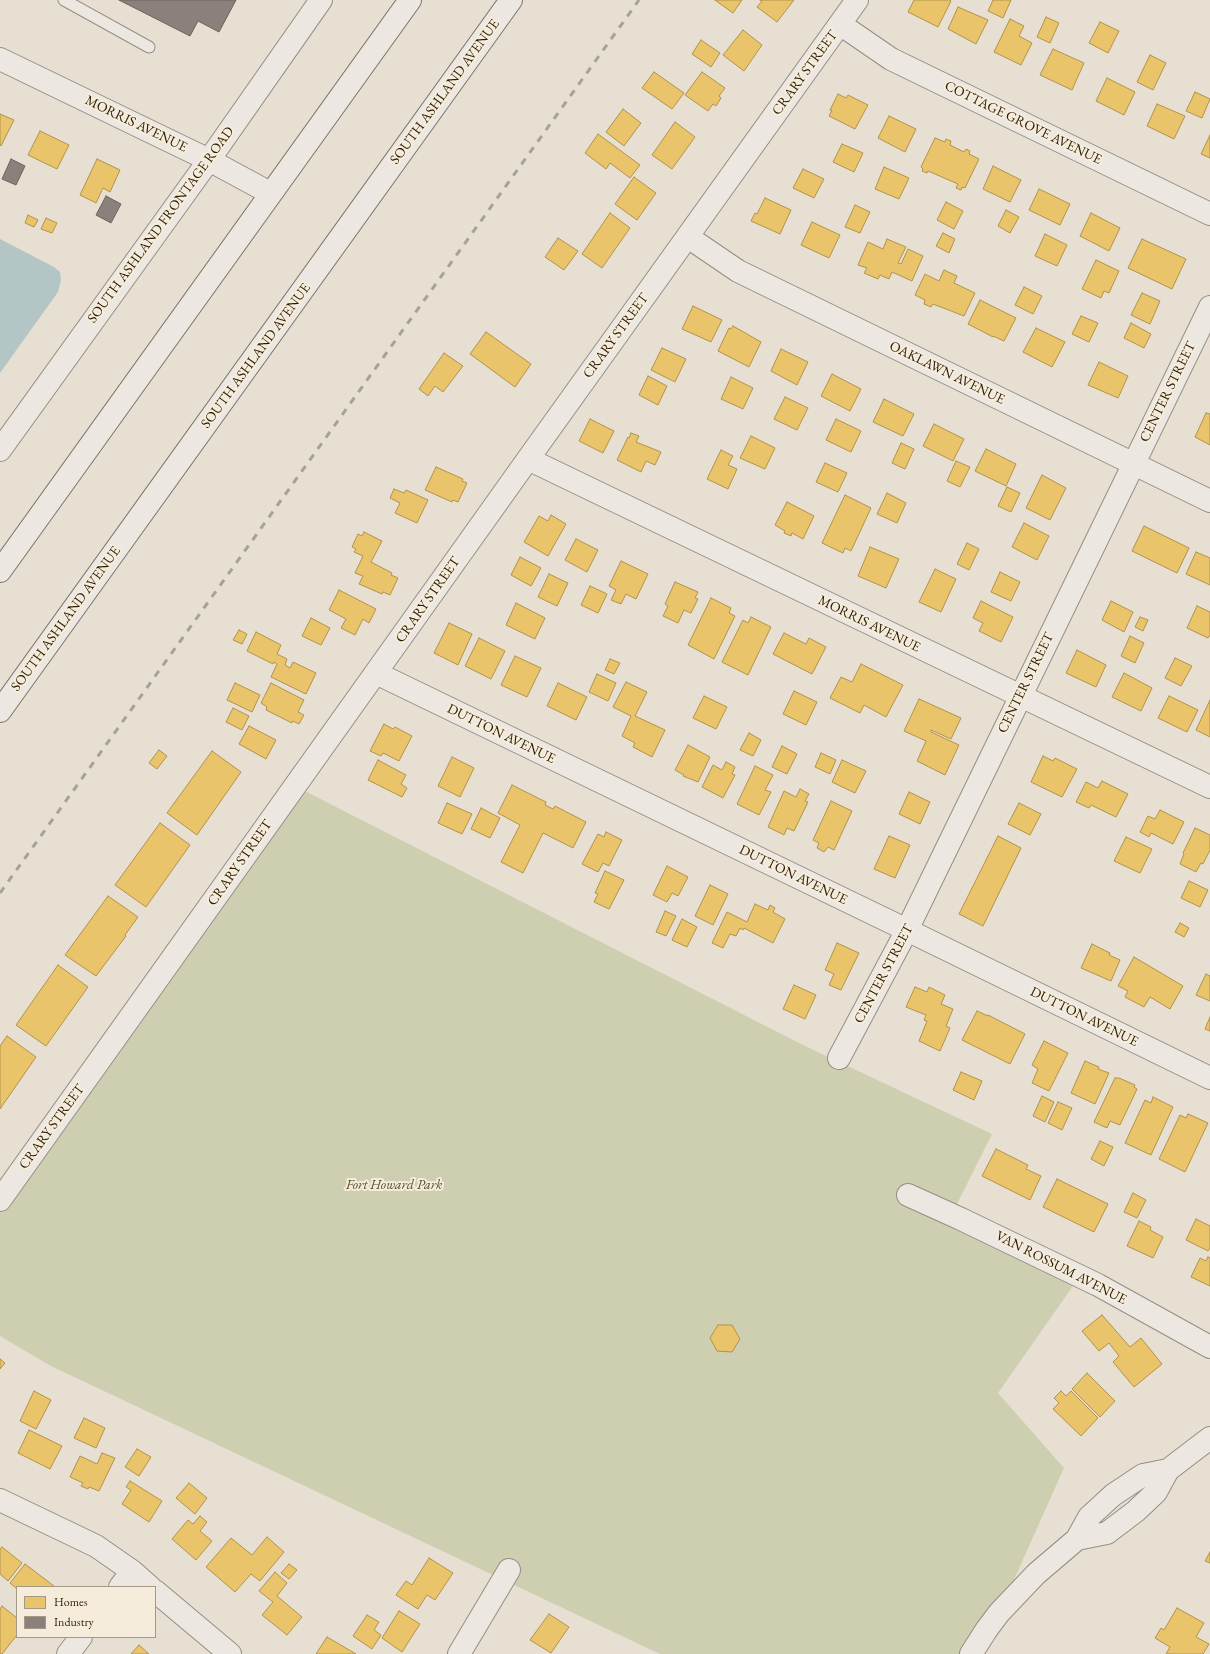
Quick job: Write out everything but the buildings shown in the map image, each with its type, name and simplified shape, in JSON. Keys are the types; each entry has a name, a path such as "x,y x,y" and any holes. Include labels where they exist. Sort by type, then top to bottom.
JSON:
{"street":[{"name":"SOUTH ASHLAND FRONTAGE ROAD","path":"0,450 209,160 321,0"},
{"path":"0,571 410,0"},
{"name":"SOUTH ASHLAND AVENUE","path":"0,711 511,0"},
{"name":"CRARY STREET","path":"0,1200 857,0"},
{"name":"COTTAGE GROVE AVENUE","path":"840,24 891,58 1210,214"},
{"name":"MORRIS AVENUE","path":"0,59 209,160 270,193"},
{"name":"OAKLAWN AVENUE","path":"688,237 738,271 1210,501"},
{"name":"CENTER STREET","path":"839,1058 907,930 1210,307"},
{"name":"MORRIS AVENUE","path":"528,459 1210,788"},
{"name":"DUTTON AVENUE","path":"376,673 1210,1078"},
{"name":"VAN ROSSUM AVENUE","path":"908,1195 961,1219 1098,1286 1210,1347"},
{"path":"971,1654 987,1629 1036,1574 1077,1538 1089,1517 1117,1492 1143,1475 1168,1470 1210,1438"},
{"path":"0,1500 96,1546 126,1579 147,1586"},
{"path":"459,1654 509,1570"},
{"path":"156,1592 230,1654"},
{"path":"68,1654 80,1638"}],"lane":[{"path":"64,0 150,47"}],"green space":[{"name":"Fort Howard Park","path":"295,786 803,1045 992,1134 952,1214 1080,1276 998,1393 1064,1468 999,1613 971,1654 660,1654 51,1366 0,1336 0,1200"}],"shaded area":[{"path":"0,239 54,267 60,272 61,280 58,292 0,373"}],"railway":[{"path":"0,893 639,0"}]}
